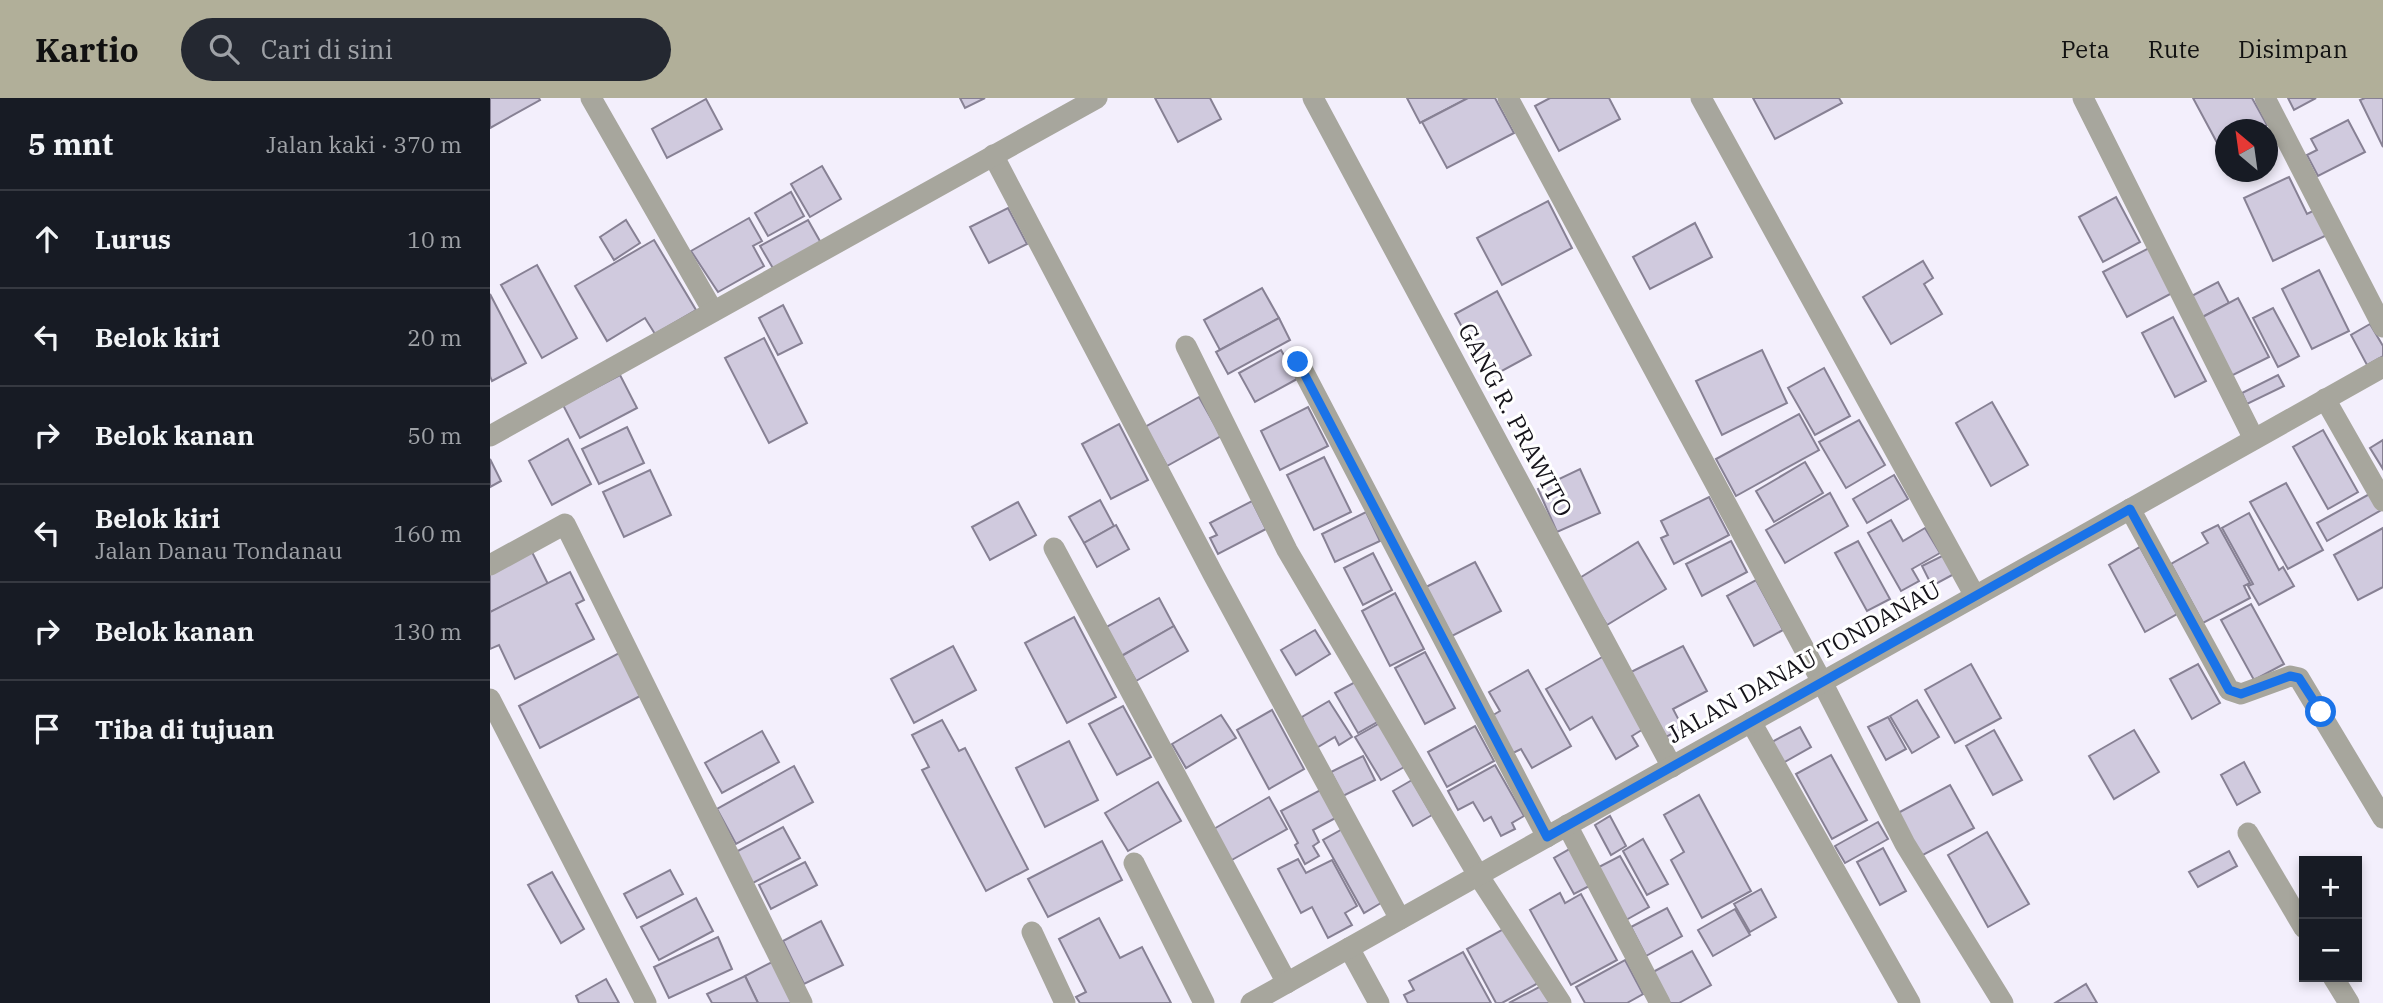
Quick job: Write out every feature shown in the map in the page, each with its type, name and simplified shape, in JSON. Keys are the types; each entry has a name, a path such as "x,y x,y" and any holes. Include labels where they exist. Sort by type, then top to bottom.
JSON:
{"street":[{"path":"591,98 713,312"},
{"path":"490,436 1097,98"},
{"name":"GANG R. PRAWITO","path":"1313,98 1672,767"},
{"path":"1508,98 1822,682 1905,844 2003,1003"},
{"path":"1702,98 1975,596"},
{"path":"2083,98 2254,439"},
{"path":"2265,98 2383,327"},
{"path":"993,155 1213,574 1400,919"},
{"path":"1186,346 1287,550 1478,875 1561,1003"},
{"path":"1298,362 1547,837"},
{"name":"JALAN DANAU TONDANAU","path":"1258,1001 2383,367"},
{"path":"2325,399 2383,501"},
{"path":"2130,509 2229,690 2241,694 2290,676 2299,678 2383,818"},
{"path":"490,565 565,524 802,1003"},
{"path":"1054,548 1287,983"},
{"path":"490,699 646,1003"},
{"path":"1751,722 1910,1003"},
{"path":"1567,825 1660,1003"},
{"path":"2248,833 2299,920"},
{"path":"1134,863 1204,1003"},
{"path":"1032,932 1065,1003"},
{"path":"1349,948 1379,1003"},
{"path":"2336,982 2349,1003"}],"building":[{"path":"490,98 539,98 540,100 490,128"},
{"path":"960,98 985,98 965,108"},
{"path":"1155,98 1210,98 1221,119 1178,142"},
{"path":"1407,98 1468,98 1420,123"},
{"path":"1468,98 1495,98 1514,133 1447,168 1422,122"},
{"path":"1550,98 1609,98 1620,119 1559,151 1535,106"},
{"path":"1753,98 1839,98 1842,103 1775,139"},
{"path":"2193,98 2252,98 2264,119 2215,119 2215,139"},
{"path":"2288,98 2316,98 2294,110"},
{"path":"2383,98 2383,147 2360,100"},
{"path":"706,99 722,129 667,158 652,129"},
{"path":"2348,120 2365,152 2318,176 2307,155 2317,150 2311,139"},
{"path":"822,166 841,199 810,217 791,184"},
{"path":"2289,177 2307,214 2317,209 2329,234 2273,261 2244,198"},
{"path":"791,192 804,216 768,236 755,213"},
{"path":"2116,197 2140,242 2103,262 2079,217"},
{"path":"1548,201 1572,248 1502,285 1477,238"},
{"path":"1008,208 1027,244 989,263 970,227"},
{"path":"749,218 762,241 753,246 764,266 718,292 691,251"},
{"path":"626,220 640,243 614,260 600,237"},
{"path":"808,220 821,243 774,270 760,246"},
{"path":"1695,223 1712,257 1650,289 1633,257"},
{"path":"654,240 696,310 655,334 645,318 607,341 575,286"},
{"path":"2149,248 2174,292 2127,317 2103,272"},
{"path":"1923,261 1933,278 1924,284 1942,314 1891,344 1863,297"},
{"path":"537,265 577,338 542,358 501,285"},
{"path":"2319,270 2349,331 2312,349 2282,289"},
{"path":"2218,282 2229,303 2197,320 2186,299"},
{"path":"1262,288 1279,318 1220,350 1204,320"},
{"path":"1497,291 1531,355 1489,378 1455,314"},
{"path":"490,294 526,363 492,381 490,376"},
{"path":"2238,298 2269,357 2227,378 2197,320"},
{"path":"783,305 802,343 778,355 759,318"},
{"path":"2273,308 2299,356 2278,367 2253,318"},
{"path":"2173,317 2206,381 2175,397 2142,333"},
{"path":"1279,318 1290,340 1228,374 1216,352"},
{"path":"2370,324 2383,346 2383,356 2367,365 2351,335"},
{"path":"764,338 807,423 769,443 725,358"},
{"path":"1281,350 1297,379 1255,402 1239,373"},
{"path":"1762,350 1787,403 1722,435 1696,381"},
{"path":"1824,368 1850,416 1815,435 1788,388"},
{"path":"620,375 637,408 580,438 563,405"},
{"path":"2278,375 2284,386 2247,404 2242,393"},
{"path":"1199,397 1221,436 1167,466 1145,427"},
{"path":"1992,402 2028,465 1991,486 1956,423"},
{"path":"1308,407 1328,446 1280,470 1261,431"},
{"path":"1799,414 1819,450 1736,496 1716,459"},
{"path":"1859,420 1885,465 1846,488 1819,442"},
{"path":"1119,424 1148,480 1111,499 1082,444"},
{"path":"627,427 644,463 599,484 582,449"},
{"path":"2323,430 2358,492 2328,509 2293,447"},
{"path":"568,439 591,484 552,505 529,461"},
{"path":"2383,440 2383,469 2370,448"},
{"path":"1324,457 1351,512 1314,530 1287,475"},
{"path":"490,459 501,481 490,487"},
{"path":"1805,462 1823,493 1774,522 1756,491"},
{"path":"1580,469 1600,513 1557,532 1538,489"},
{"path":"650,470 671,515 624,537 603,492"},
{"path":"1894,475 1908,499 1867,523 1853,499"},
{"path":"2286,483 2323,550 2288,569 2250,502"},
{"path":"2375,491 2383,509 2327,541 2317,523"},
{"path":"1830,493 1848,526 1785,563 1766,530"},
{"path":"1709,497 1729,535 1674,564 1661,538 1668,535 1661,521"},
{"path":"1100,500 1114,526 1084,543 1069,517"},
{"path":"1252,501 1266,529 1218,554 1210,538 1217,535 1210,523"},
{"path":"1018,502 1036,535 990,560 972,527"},
{"path":"1366,512 1380,541 1335,562 1322,534"},
{"path":"2249,513 2279,570 2283,567 2294,586 2259,605 2248,586 2253,584 2222,528"},
{"path":"1891,520 1903,541 1925,528 1940,553 1912,569 1919,581 1901,591 1868,533"},
{"path":"1116,525 1129,549 1097,567 1084,543"},
{"path":"2218,525 2250,583 2244,586 2250,598 2203,623 2171,564 2208,543 2202,533"},
{"path":"2383,528 2383,587 2358,600 2334,555"},
{"path":"1731,541 1747,572 1702,596 1686,564"},
{"path":"1858,541 1890,599 1867,611 1835,553"},
{"path":"1638,542 1666,589 1607,625 1578,579"},
{"path":"2140,547 2177,614 2145,632 2109,565"},
{"path":"532,552 548,584 490,612 490,573"},
{"path":"1373,553 1392,590 1363,605 1344,568"},
{"path":"1944,555 1954,574 1932,586 1922,566"},
{"path":"1475,562 1501,611 1452,636 1426,587"},
{"path":"570,572 584,600 576,604 594,639 515,679 499,645 490,649 490,612"},
{"path":"1756,580 1783,630 1754,646 1727,596"},
{"path":"1395,593 1424,649 1390,666 1362,611"},
{"path":"1159,598 1174,626 1119,657 1103,629"},
{"path":"2251,604 2284,664 2254,680 2221,620"},
{"path":"1074,617 1116,697 1067,723 1025,643"},
{"path":"1174,626 1188,651 1136,681 1122,656"},
{"path":"1315,630 1330,654 1296,675 1281,650"},
{"path":"953,646 976,690 914,723 891,679"},
{"path":"1683,646 1707,691 1673,709 1683,728 1666,737 1631,672"},
{"path":"621,652 644,694 540,748 519,706"},
{"path":"1425,652 1455,708 1425,724 1395,668"},
{"path":"1604,656 1645,728 1632,736 1638,746 1616,759 1592,717 1570,730 1546,689"},
{"path":"1971,664 2001,718 1955,743 1925,690"},
{"path":"2198,664 2220,703 2192,719 2170,679"},
{"path":"1528,670 1571,746 1532,768 1521,749 1509,755 1488,718 1500,711 1489,692"},
{"path":"1357,681 1379,721 1358,733 1335,693"},
{"path":"1917,700 1939,737 1912,753 1890,716"},
{"path":"1329,701 1352,737 1339,745 1335,737 1313,750 1302,717"},
{"path":"1123,706 1151,757 1117,775 1089,724"},
{"path":"1272,710 1304,769 1269,789 1237,730"},
{"path":"1221,715 1236,738 1186,768 1172,744"},
{"path":"1888,717 1906,749 1886,760 1868,727"},
{"path":"942,720 959,751 965,748 1028,869 986,891 922,770 929,767 912,735"},
{"path":"1380,723 1406,766 1381,780 1355,737"},
{"path":"1475,726 1494,761 1447,787 1428,752"},
{"path":"1800,727 1811,747 1781,764 1770,743"},
{"path":"1994,730 2022,780 1993,795 1966,746"},
{"path":"2134,730 2159,772 2114,799 2089,756"},
{"path":"762,731 779,762 722,793 705,763"},
{"path":"1069,741 1098,800 1045,827 1016,768"},
{"path":"1831,755 1867,820 1832,839 1796,774"},
{"path":"1363,756 1375,780 1343,796 1331,772"},
{"path":"2244,762 2260,792 2237,805 2221,775"},
{"path":"1495,765 1524,816 1512,823 1515,829 1501,836 1491,817 1484,821 1473,802 1458,810 1448,791"},
{"path":"794,766 813,802 736,844 717,809"},
{"path":"1412,780 1432,815 1413,826 1393,791"},
{"path":"1158,782 1181,821 1128,851 1105,813"},
{"path":"1950,785 1974,828 1921,856 1898,813"},
{"path":"1326,787 1341,815 1313,830 1319,842 1313,846 1319,856 1305,864 1295,845 1298,843 1281,811"},
{"path":"1699,795 1751,891 1702,918 1671,860 1684,852 1664,815"},
{"path":"1269,797 1287,829 1230,861 1212,830"},
{"path":"1610,816 1626,846 1611,855 1595,825"},
{"path":"1878,822 1888,839 1845,863 1835,846"},
{"path":"783,827 800,858 751,884 734,853"},
{"path":"1346,827 1386,900 1364,913 1323,840"},
{"path":"1987,832 2029,904 1988,927 1948,855"},
{"path":"1643,839 1668,884 1647,895 1623,851"},
{"path":"1102,841 1122,880 1048,917 1028,879"},
{"path":"1575,846 1595,883 1574,894 1554,858"},
{"path":"1883,848 1906,891 1880,905 1857,862"},
{"path":"2229,851 2237,866 2198,887 2189,872"},
{"path":"1620,856 1649,907 1626,920 1597,868"},
{"path":"1298,859 1306,873 1332,860 1357,906 1345,913 1352,925 1328,938 1312,907 1301,913 1278,869"},
{"path":"805,862 817,885 771,909 759,885"},
{"path":"670,870 683,894 637,918 624,894"},
{"path":"552,872 584,929 561,943 528,885"},
{"path":"1761,889 1776,917 1750,932 1734,904"},
{"path":"1560,893 1565,903 1581,894 1617,960 1571,985 1530,910"},
{"path":"696,898 713,931 659,960 641,927"},
{"path":"1667,908 1682,936 1646,956 1631,927"},
{"path":"1735,909 1750,935 1713,956 1698,930"},
{"path":"1099,918 1120,958 1142,947 1171,1003 1080,1003 1076,997 1086,992 1059,939"},
{"path":"821,921 843,965 804,984 783,941"},
{"path":"1509,926 1540,982 1502,1003 1496,1003 1467,949"},
{"path":"718,937 732,969 669,998 654,967"},
{"path":"1692,951 1711,985 1679,1003 1670,1003 1653,972"},
{"path":"1463,952 1491,1003 1408,1003 1404,995 1414,990 1409,981"},
{"path":"776,960 797,1003 758,1003 745,976"},
{"path":"1625,960 1643,994 1627,1003 1585,1003 1576,987"},
{"path":"745,976 758,1003 712,1003 707,994"},
{"path":"606,979 619,1003 579,1003 576,996"},
{"path":"2086,984 2097,1003 2055,1003"},
{"path":"1541,986 1550,1003 1509,1003"}],"route":[{"path":"1298,362 1547,837 2130,509 2229,690 2241,694 2290,676 2299,678 2308,688 2321,712"}]}
